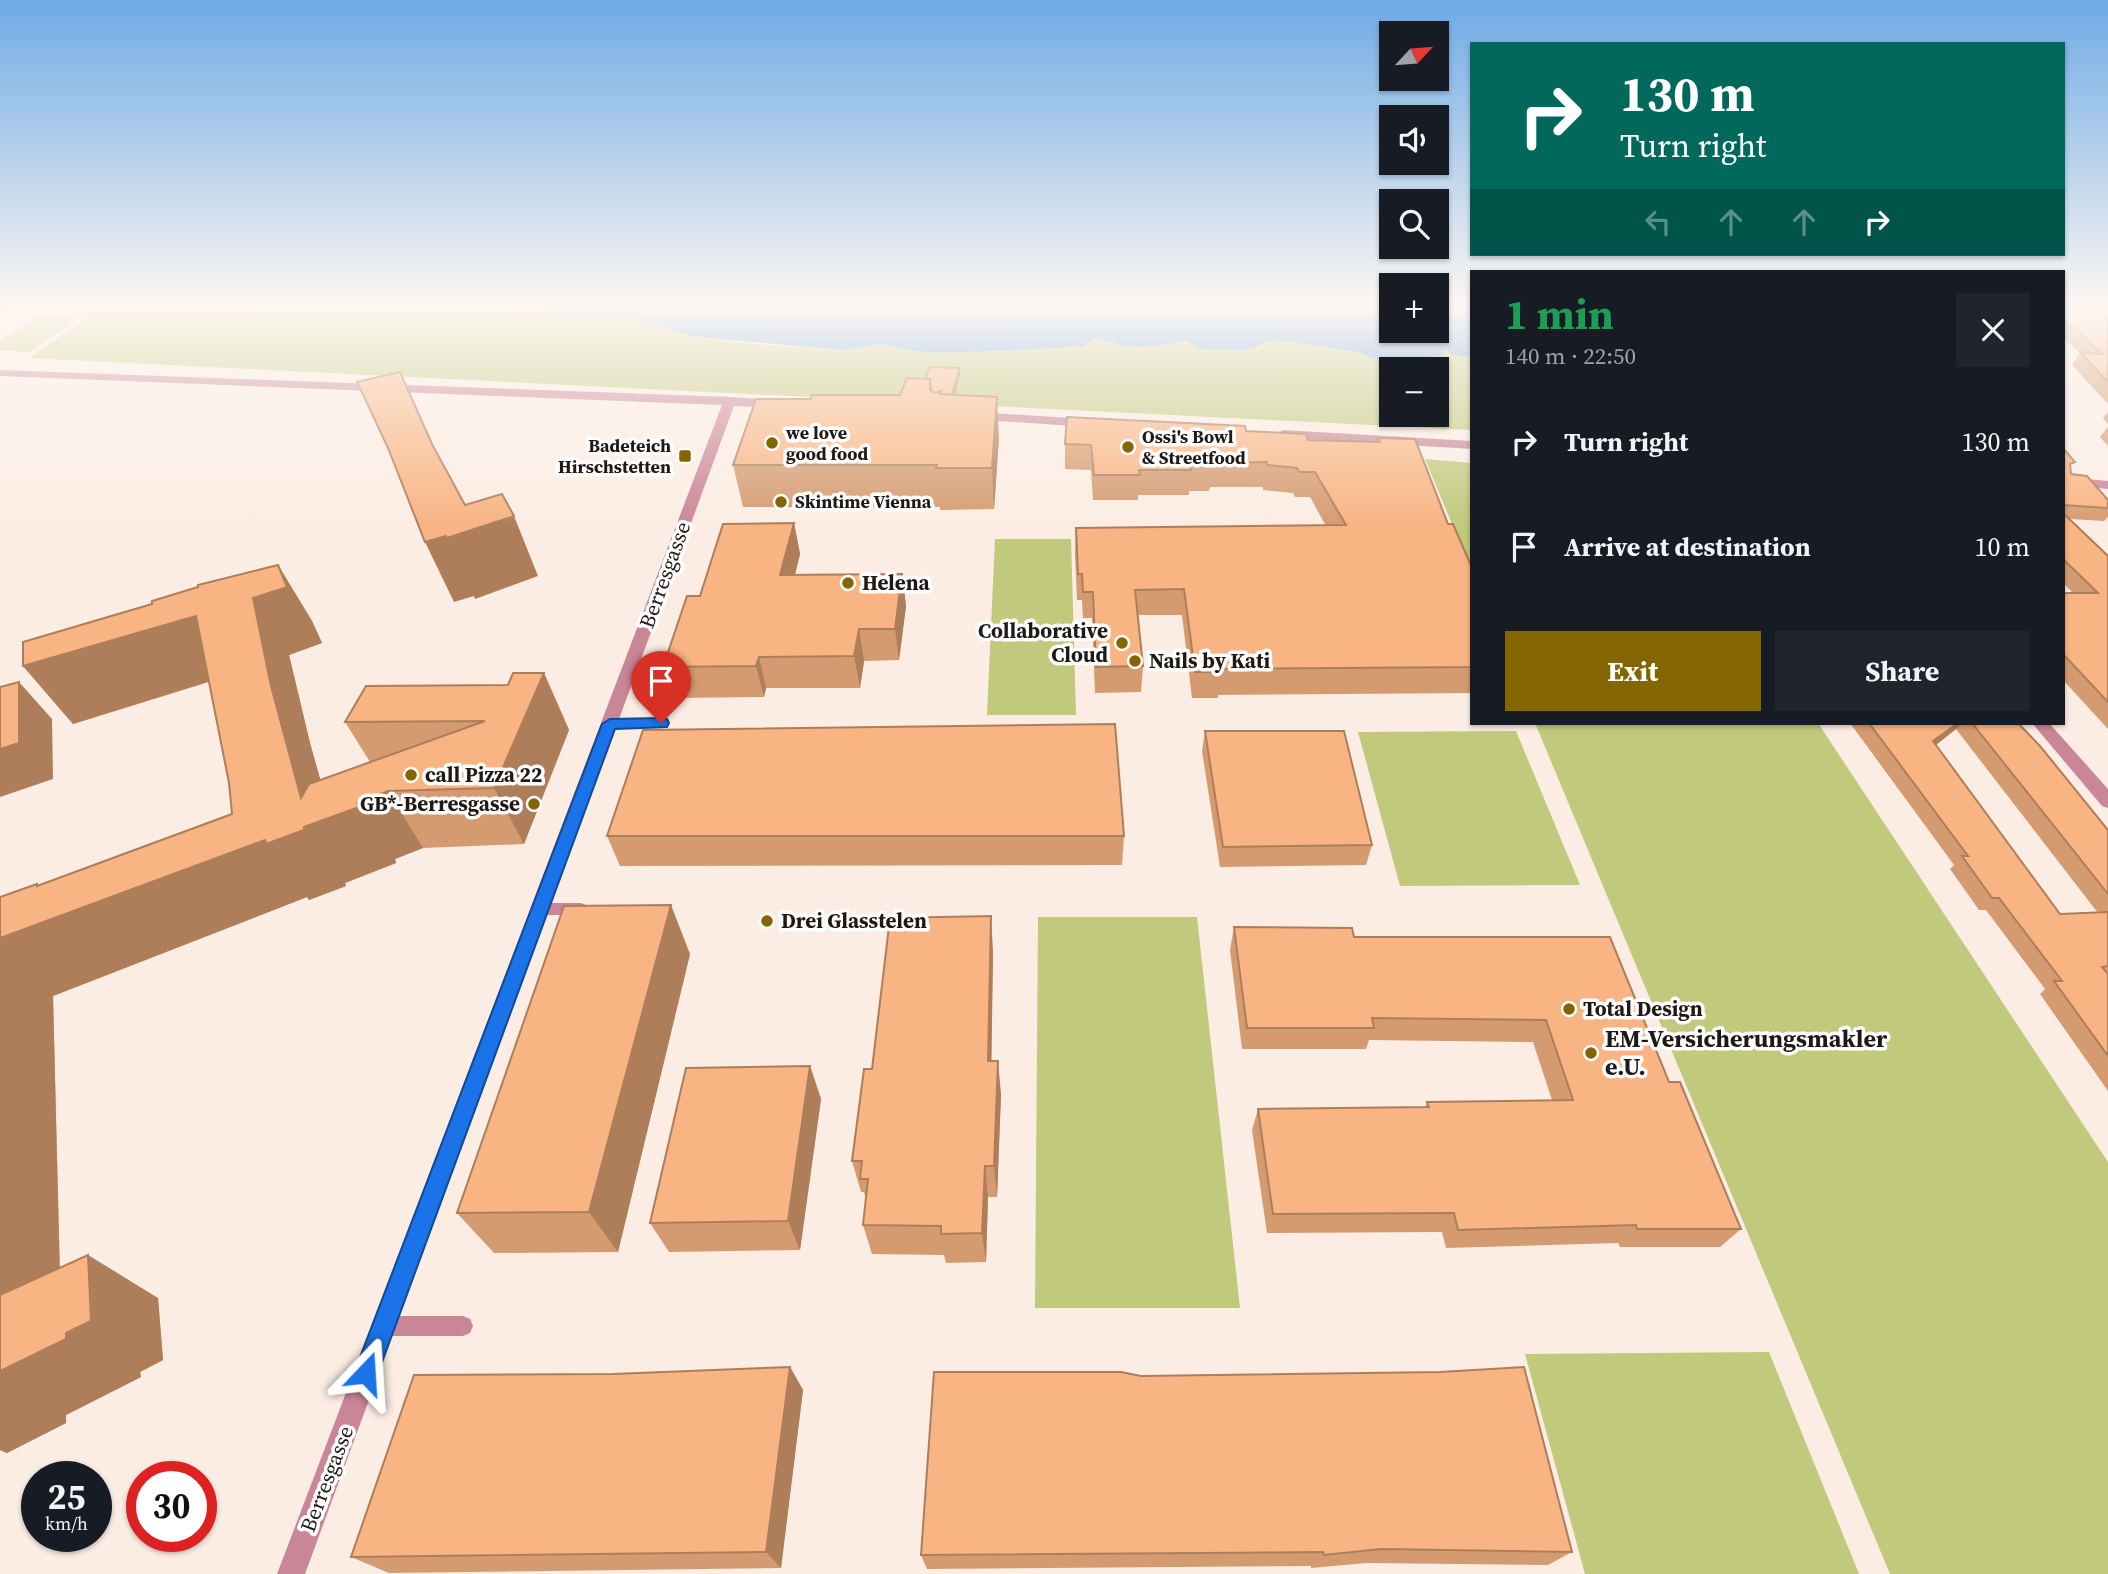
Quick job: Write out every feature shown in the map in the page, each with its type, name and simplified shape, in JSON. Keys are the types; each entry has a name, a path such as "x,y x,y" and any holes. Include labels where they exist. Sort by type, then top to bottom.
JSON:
{"street":[{"path":"194,380 796,405"},
{"name":"Berresgasse","path":"291,1574 730,401"},
{"path":"969,415 1105,424"},
{"path":"1271,434 1470,446"},
{"path":"2065,481 2108,485"},
{"path":"2042,725 2108,801"}],"lane":[{"path":"610,724 661,723"},
{"path":"540,909 600,909"},
{"path":"384,1326 463,1326"}],"green space":[{"path":"479,380 1379,380 1379,425"},
{"path":"1449,380 1470,380 1470,430 1412,427 1449,427"},
{"path":"1425,459 1470,463 1470,567"},
{"path":"995,539 1071,539 1076,715 987,715"},
{"path":"1536,725 1819,725 2108,1162 2108,1574 1890,1574"},
{"path":"1516,731 1580,885 1400,886 1358,732"},
{"path":"1038,917 1197,917 1240,1308 1035,1308"},
{"path":"1769,1352 1859,1574 1585,1574 1525,1354"}],"building":[{"path":"404,380 432,444 465,505 502,494 514,516 447,538 446,536 425,542 388,448 357,382"},
{"path":"906,380 930,380 930,390 935,393 941,391 940,394 997,397 992,468 936,468 937,465 733,465 756,399 811,399 812,395 900,395"},
{"path":"930,380 956,380 952,395 931,390"},
{"path":"1067,417 1245,426 1246,431 1306,434 1308,440 1380,442 1378,438 1415,439 1448,524 1453,524 1470,563 1470,667 1221,669 1221,672 1195,672 1184,589 1135,590 1143,666 1096,667 1093,592 1083,592 1082,574 1078,574 1076,528 1346,525 1315,472 1299,472 1297,468 1267,465 1267,462 1212,463 1212,466 1190,466 1191,470 1139,470 1140,475 1094,475 1091,445 1065,444"},
{"path":"2065,450 2075,462 2070,464 2071,474 2087,476 2108,500 2108,508 2065,505"},
{"path":"2065,515 2108,556 2108,702 2065,656 2065,593 2098,593 2065,561"},
{"path":"794,523 780,575 902,574 895,629 859,629 854,656 759,657 756,666 663,667 687,596 700,596 723,524"},
{"path":"278,565 287,587 253,598 271,686 301,798 309,784 485,721 345,722 366,686 508,685 513,673 544,673 494,788 388,791 357,803 359,807 304,827 304,830 266,844 265,840 0,938 0,897 37,886 232,814 229,783 196,616 23,666 23,642 152,604 152,601 198,585"},
{"path":"19,682 19,743 0,749 0,687"},
{"path":"1115,724 1124,836 607,836 643,730"},
{"path":"1870,725 1955,725 1933,741 2060,914 2108,912 2108,966 2102,967 2108,974 2108,1056 2054,981 2062,981 1999,898 1992,898 1962,856 1968,856"},
{"path":"1974,725 2020,725 2108,830 2108,894"},
{"path":"1205,731 1344,731 1372,845 1223,847"},
{"path":"671,905 589,1212 457,1213 564,906"},
{"path":"991,916 988,1061 998,1061 994,1166 985,1166 982,1233 941,1234 941,1226 863,1225 868,1179 860,1179 862,1161 852,1161 864,1069 872,1069 890,918"},
{"path":"1234,927 1352,928 1354,937 1610,937 1669,1082 1680,1082 1741,1229 1637,1229 1636,1225 1458,1230 1454,1213 1273,1214 1258,1109 1429,1107 1427,1102 1573,1100 1546,1020 1372,1018 1374,1028 1247,1028"},
{"path":"810,1066 788,1221 650,1223 686,1068"},
{"path":"88,1255 91,1321 66,1333 66,1339 0,1371 0,1295"},
{"path":"790,1367 766,1552 351,1557 414,1375 613,1374"},
{"path":"1524,1367 1572,1552 1381,1549 1324,1555 1323,1552 921,1555 934,1372 1121,1372 1141,1376 1440,1372"}],"place":[{"name":"we love good food","path":"772,443"},
{"name":"Ossi's Bowl & Streetfood","path":"1128,447"},
{"name":"Badeteich Hirschstetten","path":"685,456"},
{"name":"Skintime Vienna","path":"781,502"},
{"name":"Helena","path":"848,583"},
{"name":"Collaborative Cloud","path":"1122,643"},
{"name":"Nails by Kati","path":"1135,661"},
{"name":"call Pizza 22","path":"411,775"},
{"name":"GB*-Berresgasse","path":"534,804"},
{"name":"Drei Glasstelen","path":"767,921"},
{"name":"Total Design","path":"1569,1009"},
{"name":"EM-Versicherungsmakler e.U.","path":"1591,1053"}],"route":[{"path":"366,1373 610,724 661,723"}]}
